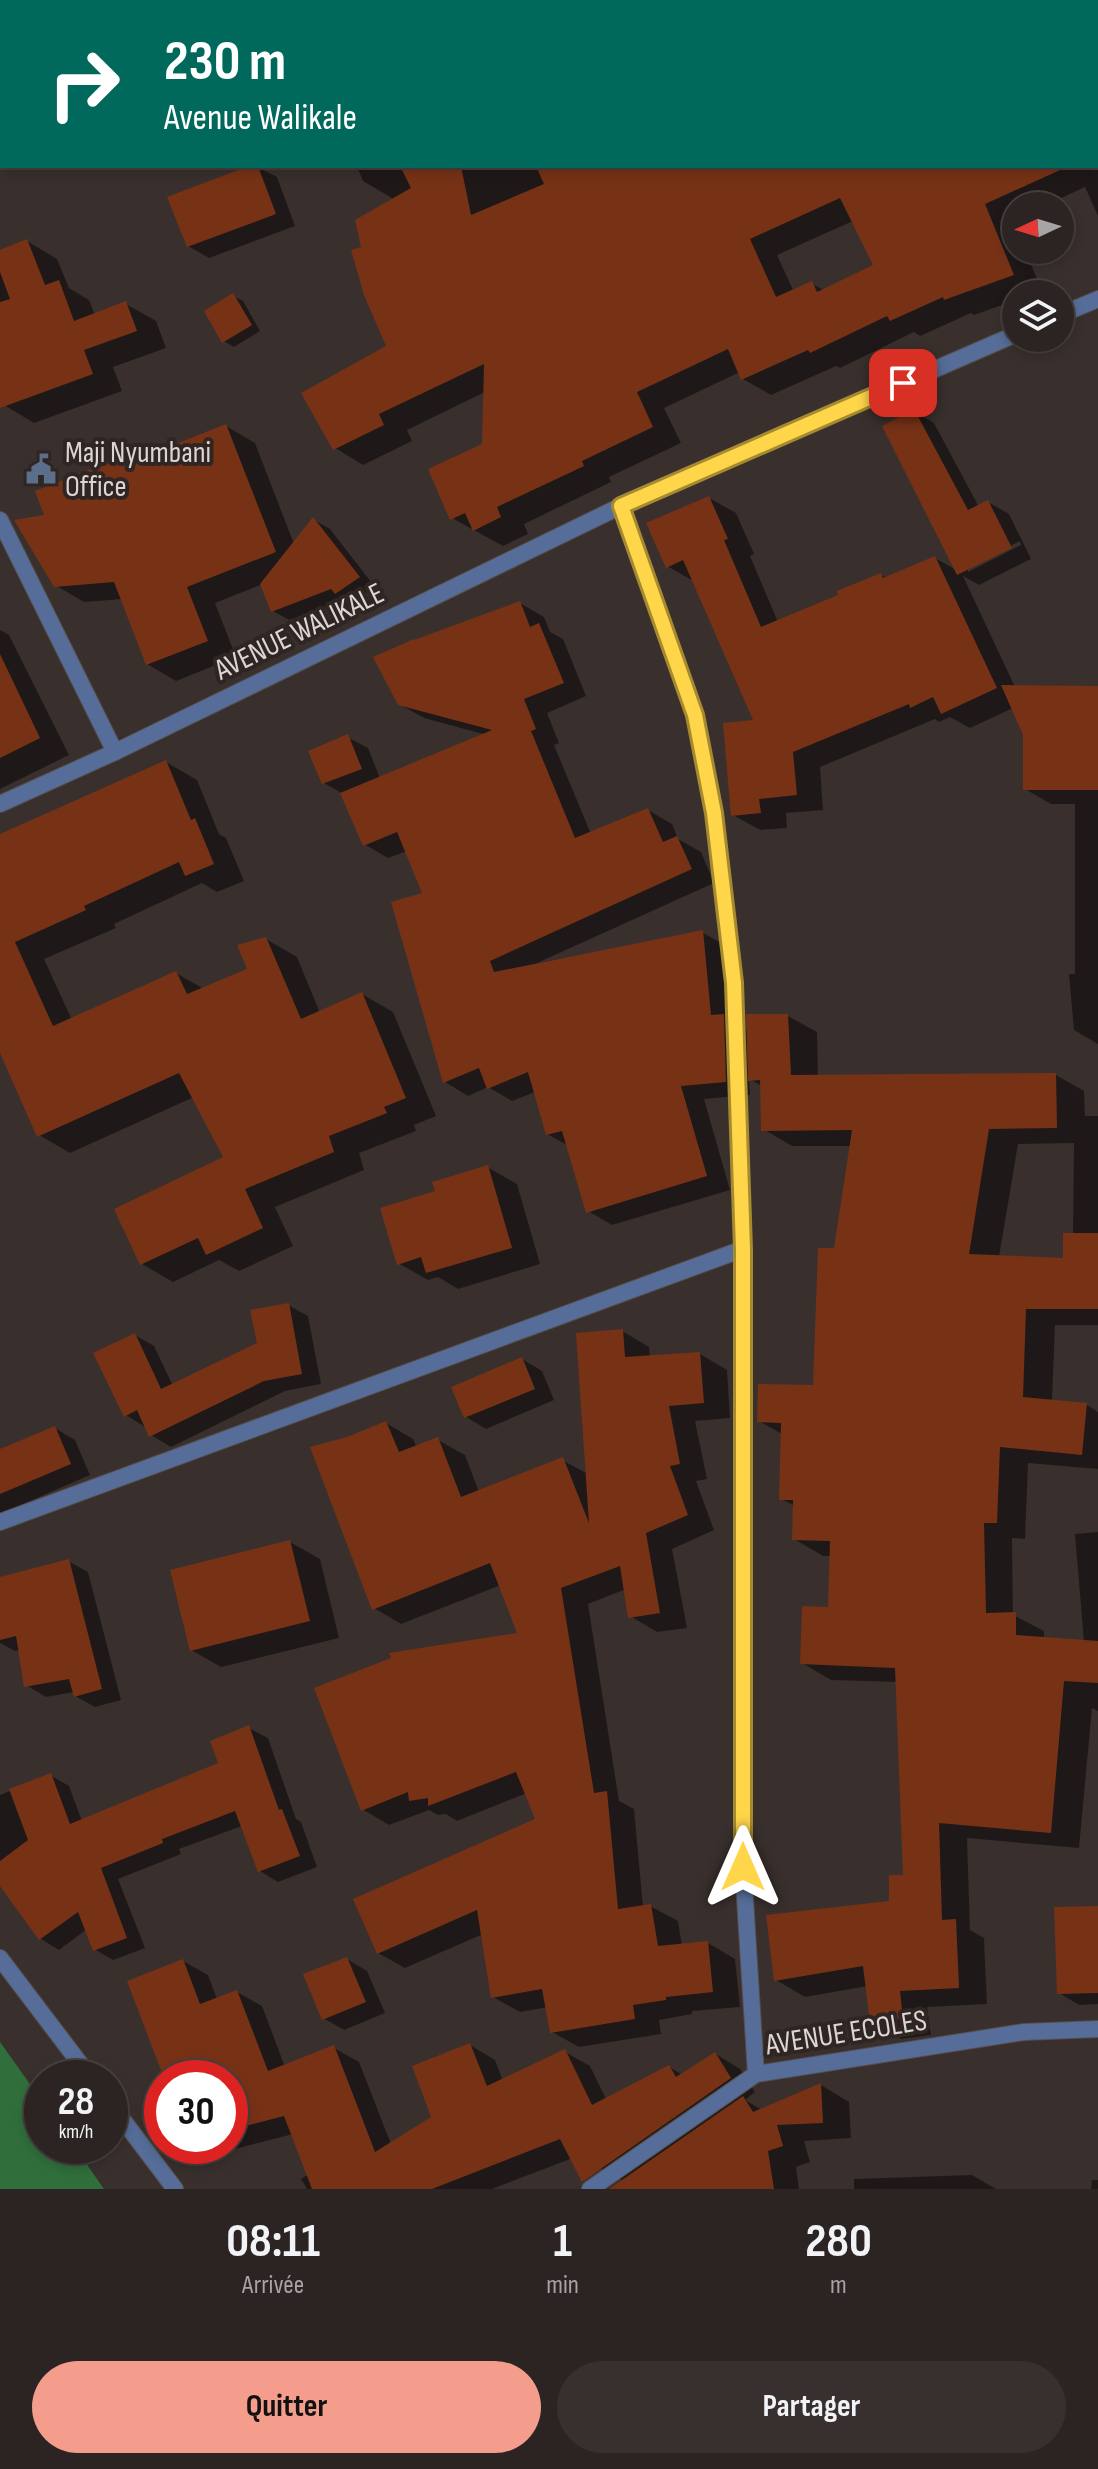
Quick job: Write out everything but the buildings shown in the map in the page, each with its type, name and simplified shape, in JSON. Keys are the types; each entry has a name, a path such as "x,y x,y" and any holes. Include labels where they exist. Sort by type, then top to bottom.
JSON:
{"street":[{"path":"1074,309 1098,299"},
{"name":"AVENUE WALIKALE","path":"0,804 115,752 621,506 1002,340"},
{"path":"621,506 695,715 714,813 734,983 743,1249 743,1867 756,2074"},
{"path":"0,520 115,752"},
{"path":"0,1522 743,1249"},
{"path":"0,1958 77,2060"},
{"name":"AVENUE ECOLES","path":"590,2189 756,2074 1024,2032 1098,2029"},
{"path":"128,2127 175,2189"}],"green space":[{"path":"0,2042 24,2076 24,2164 87,2164 104,2189 0,2189"}],"place":[{"name":"Maji Nyumbani Office","path":"41,469"}],"route":[{"path":"743,1867 743,1249 734,983 714,813 695,715 621,506 903,383"}]}
